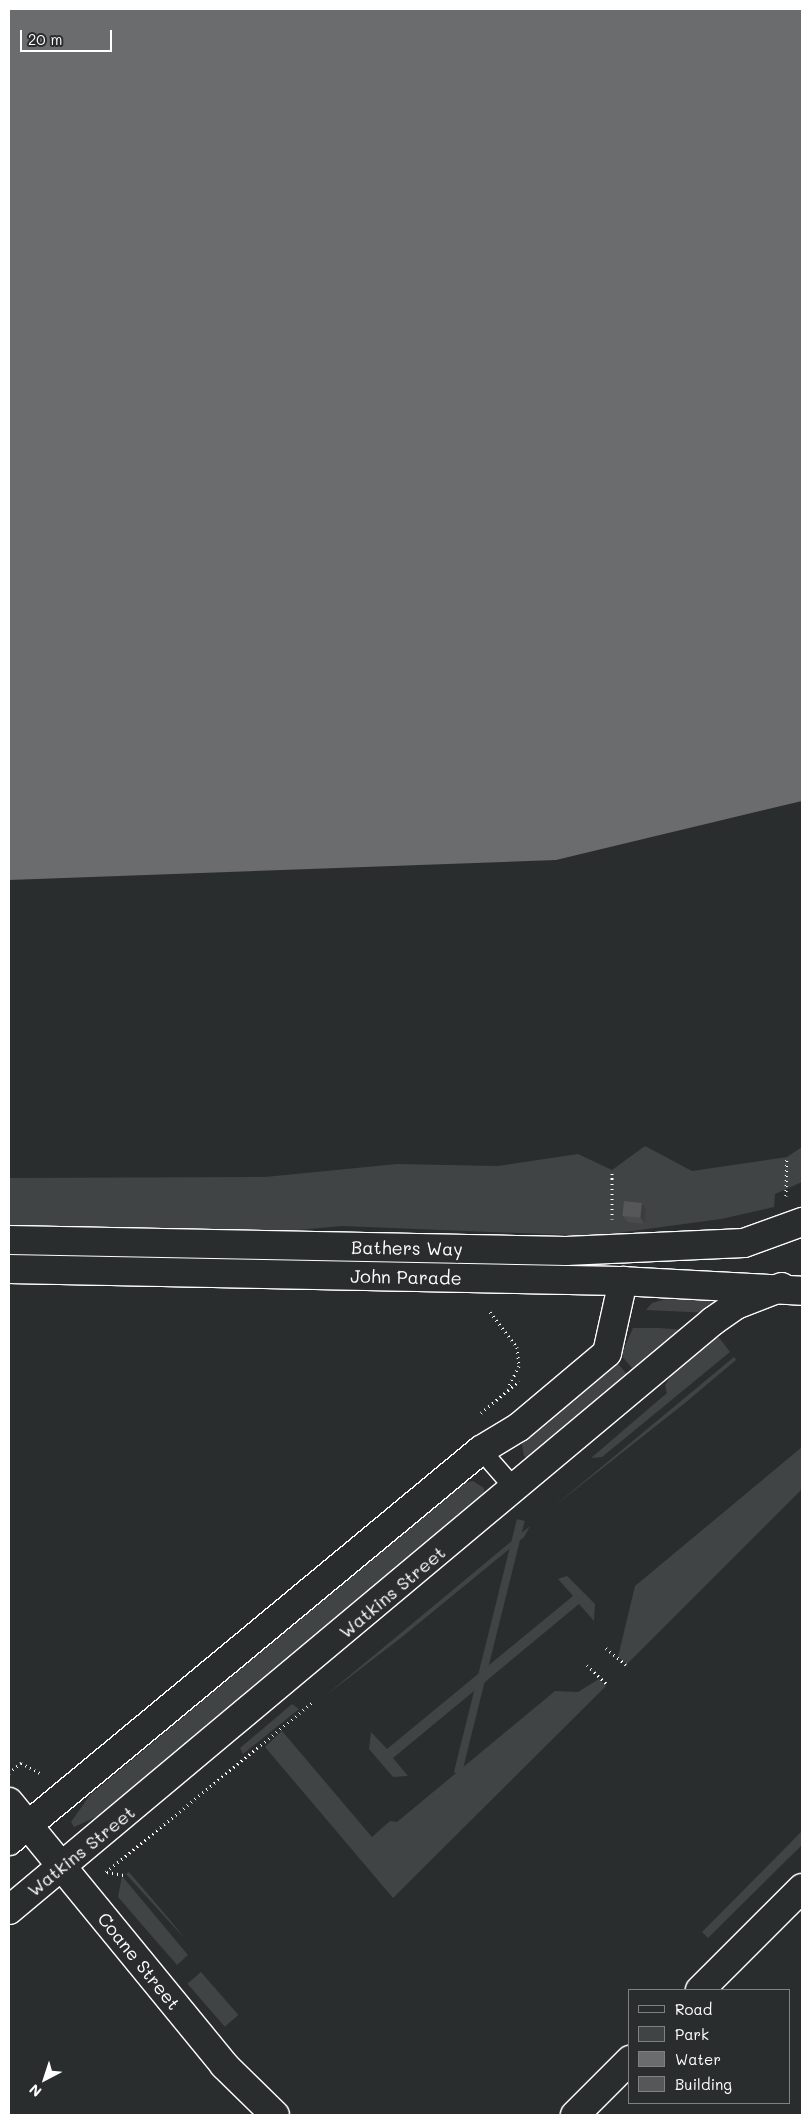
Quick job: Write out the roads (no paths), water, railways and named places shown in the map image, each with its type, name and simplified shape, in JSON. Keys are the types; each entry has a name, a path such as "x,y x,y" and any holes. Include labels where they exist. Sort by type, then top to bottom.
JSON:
{"street":[{"name":"Bathers Way","path":"9,1240 566,1251 744,1243 794,1212"},
{"name":"John Parade","path":"9,1269 623,1281 792,1289"},
{"path":"18,1833 481,1450 519,1427 607,1353 623,1281"},
{"name":"Watkins Street","path":"9,1910 62,1868 515,1490 713,1321 736,1305 792,1289"},
{"name":"Coane Street","path":"9,1802 18,1833 62,1868 224,2065 275,2115"},
{"path":"701,1989 802,1888"},
{"path":"575,2115 628,2062"}],"lane":[{"path":"481,1450 515,1490"}],"water":[{"path":"9,9 802,9 802,801 556,860 9,880"}]}
